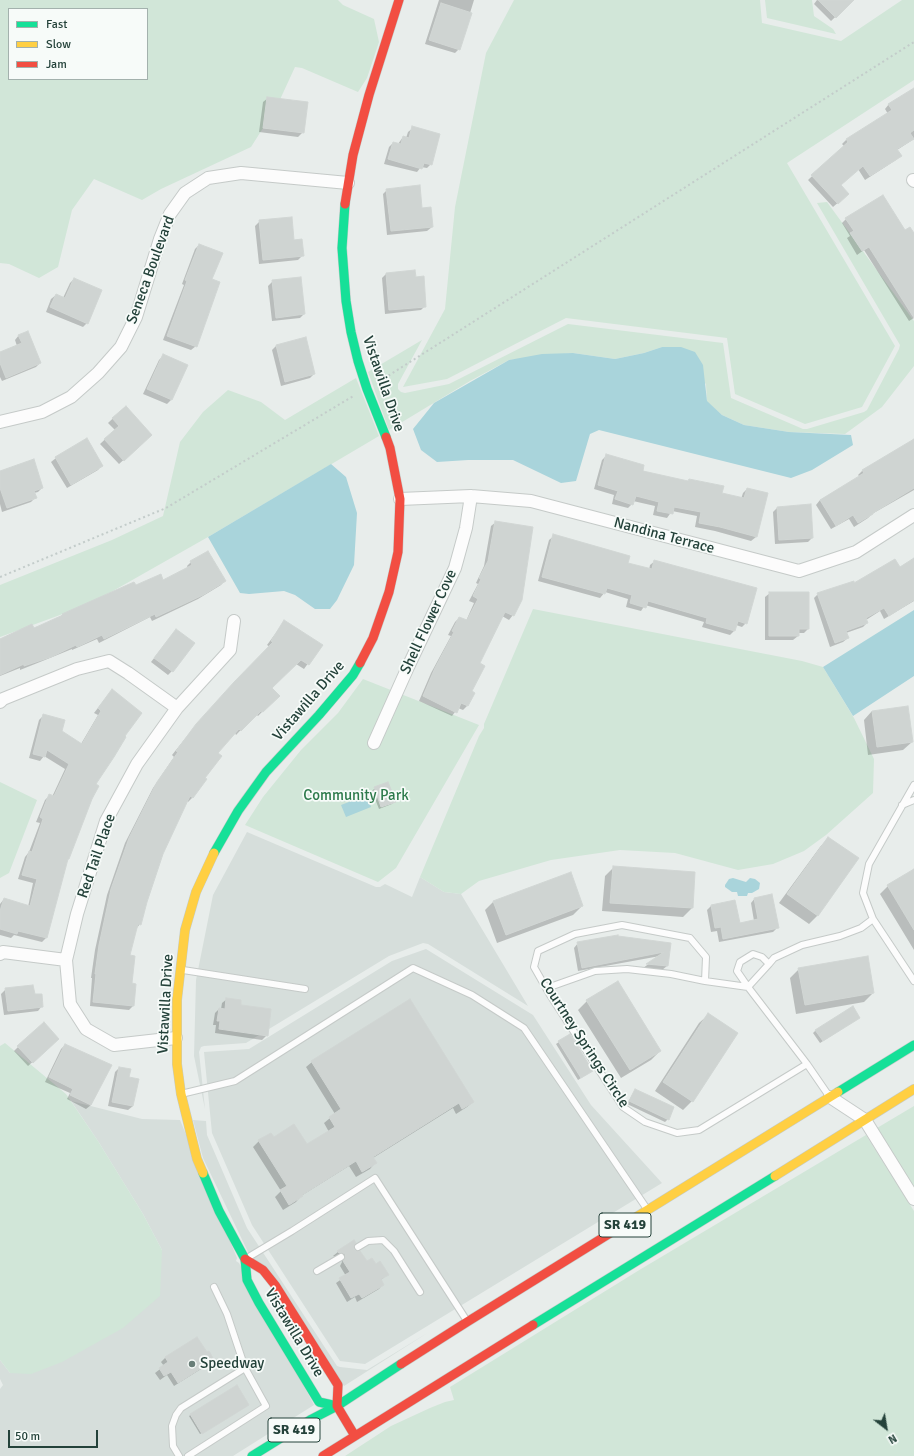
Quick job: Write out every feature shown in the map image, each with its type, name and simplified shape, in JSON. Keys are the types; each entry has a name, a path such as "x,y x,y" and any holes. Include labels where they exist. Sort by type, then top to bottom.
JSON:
{"street":[{"name":"Vistawilla Drive","path":"245,1259 264,1270 338,1385 337,1406 319,1402 259,1303 248,1280 245,1259 218,1211 197,1159 181,1094 177,1064 177,1000 185,930 196,892 210,859 238,810 266,772 319,715 353,675 373,638 389,592 398,552 400,499 390,448 367,389 358,361 346,301 342,248 345,205 353,155 365,110 400,0"},
{"name":"Seneca Boulevard","path":"0,422 42,412 71,397 98,373 121,347 136,317 160,239 170,214 185,193 208,178 241,173 348,183"},
{"name":"Nandina Terrace","path":"400,499 471,496 531,501 799,571 856,552 914,515"},
{"name":"Shell Flower Cove","path":"374,743 455,568 466,528 471,496"},
{"name":"Red Tail Place","path":"176,1038 114,1045 86,1029 70,1004 66,960 77,914 106,821 137,764 177,708 230,650 234,622"},
{"path":"0,702 3,699 77,669 109,661 177,708"},
{"path":"0,954 3,952 66,960"},
{"name":"SR 419","path":"252,1456 310,1420 337,1406 468,1322 914,1045"},
{"name":"SR 419","path":"323,1456 914,1089"},
{"path":"830,1097 864,1120 914,1199"},
{"path":"337,1406 355,1436"}],"lane":[{"path":"914,785 869,864 863,893 873,919 914,982"},
{"path":"902,805 914,800"},
{"path":"748,988 774,958 802,944 840,936 861,928 873,919"},
{"name":"Courtney Springs Circle","path":"705,981 706,958 690,938 622,925 575,934 538,951 534,967 622,1107 645,1122 677,1133 699,1130 807,1064"},
{"path":"769,964 762,957 753,954 740,962 737,971 748,988 807,1064 830,1097"},
{"path":"181,1094 235,1081 413,968 472,995 524,1028 648,1210"},
{"path":"547,988 596,971 627,968 672,974 748,988"},
{"path":"181,969 305,989"},
{"path":"245,1259 375,1178 468,1322"},
{"path":"358,1247 368,1241 383,1240 394,1251 420,1292"},
{"path":"317,1271 341,1257"},
{"path":"188,1456 266,1406 245,1368 227,1314 214,1287"},
{"path":"179,1456 173,1446 172,1426 176,1415 181,1408 245,1368"}],"path":[{"path":"374,384 914,42"},
{"path":"0,578 166,508 355,395"}],"shaded area":[{"path":"247,832 376,887 380,887 385,884 412,897 420,877 444,892 461,894 528,1006 428,944 423,943 389,956 246,1043 201,1047 199,1052 205,1109 194,1056 196,980 213,895"},
{"path":"426,949 533,1015 591,1105 662,1183 365,1364 340,1361 252,1225 212,1133 204,1052 249,1049 392,961"},
{"path":"71,1101 142,1119 180,1120 237,1258 236,1261 239,1263 314,1405 233,1456 0,1456 0,1389 3,1385 0,1379 0,1360 10,1373 162,1250 143,1214 98,1141"},
{"path":"193,1120 206,1121 207,1135 247,1228 337,1366 367,1370 429,1332 344,1386 248,1252 203,1158"}],"green space":[{"path":"0,0 338,0 343,5 374,19 379,42 367,78 358,92 302,68 295,67 277,106 251,147 161,189 142,200 94,179 72,210 58,267 39,278 9,264 0,263"},
{"path":"514,0 760,0 762,23 841,41 902,0 914,0 914,80 787,163 895,346 862,407 805,424 735,394 727,338 566,318 447,379 403,387 445,309 455,207 486,53"},
{"path":"765,0 812,0 814,16 833,29 836,34 767,18"},
{"path":"827,202 914,321 914,366 882,407 845,434 789,432 744,425 722,415 707,402 706,384 662,347 644,353 615,359 573,353 509,360 470,381 389,430 368,372 422,340 398,384 398,389 401,392 405,393 449,384 568,324 723,343 731,398 803,429 864,412 867,410 900,345 817,203"},
{"path":"356,378 379,436 208,537 90,604 0,637 0,585 112,540 163,516 180,442 203,412 228,390 261,402 285,420"},
{"path":"533,609 802,661 823,667 854,718 874,759 873,793 826,835 804,851 773,864 738,870 675,853 620,850 551,860 479,881 461,894 444,892 420,877"},
{"name":"Community Park","path":"363,679 479,725 396,868 378,882 245,825 263,797 301,750 338,713"},
{"path":"0,782 37,800 9,873 0,878"},
{"path":"5,1043 66,1094 98,1141 143,1214 162,1250 160,1296 123,1328 62,1362 31,1374 10,1373 0,1360 0,1046"},
{"path":"914,1106 914,1188 877,1128"},
{"path":"866,1135 914,1211 914,1456 345,1456 391,1426 430,1408 454,1400 450,1387 641,1269"}],"water":[{"path":"662,347 681,347 695,352 703,365 707,401 722,415 744,425 789,432 851,435 853,445 812,470 791,478 599,430 590,434 576,481 561,483 513,460 437,462 421,450 413,429 434,403 509,360 542,354 573,353 615,359 644,353"},
{"path":"331,464 346,477 357,513 354,565 337,600 330,609 315,609 295,595 284,591 249,594 240,593 208,537"},
{"path":"914,610 914,676 853,716 823,667"},
{"path":"367,795 371,807 346,817 341,805"},
{"path":"733,878 746,882 750,878 755,879 760,883 759,889 752,893 748,893 747,896 738,896 737,892 732,892 725,887 729,879"}],"building":[{"path":"818,0 854,0 836,18"},
{"path":"441,3 472,13 460,50 429,40"},
{"path":"914,88 914,130 910,133 914,139 897,149 902,156 870,176 863,166 841,185 849,194 838,204 811,175 848,142 846,139 892,110 888,104"},
{"path":"267,97 308,102 304,133 263,128"},
{"path":"412,126 440,134 432,165 424,163 422,169 388,159 393,142 401,144 403,136 409,138"},
{"path":"420,185 422,208 431,207 433,227 391,231 386,189"},
{"path":"883,195 905,230 910,227 914,233 914,318 869,247 862,251 850,233 854,231 845,218"},
{"path":"292,217 294,240 302,239 304,256 263,260 259,220"},
{"path":"199,244 223,253 212,279 220,282 197,347 167,336 187,281 185,280"},
{"path":"415,270 416,277 424,276 426,307 389,310 386,273"},
{"path":"301,277 305,314 276,318 272,280"},
{"path":"74,278 102,290 88,324 50,307 56,294 65,298"},
{"path":"28,331 41,363 6,378 0,363 0,352 22,343 18,335"},
{"path":"306,337 315,374 285,382 276,345"},
{"path":"163,354 188,365 172,400 147,389"},
{"path":"126,406 152,435 124,461 104,439 119,426 112,418"},
{"path":"87,438 103,466 71,485 55,457"},
{"path":"914,439 914,488 858,523 853,515 836,526 820,500 864,473 862,470"},
{"path":"606,454 644,465 643,471 688,481 689,479 724,486 722,493 744,498 747,488 768,493 757,537 699,523 701,512 674,507 673,514 657,511 659,502 636,496 633,505 615,499 618,491 598,485"},
{"path":"34,459 43,488 34,491 37,498 7,508 0,488 0,471"},
{"path":"811,504 813,538 779,540 777,507"},
{"path":"495,521 533,527 522,600 514,616 505,612 480,663 485,666 472,691 475,693 468,706 461,703 457,713 423,696 435,668 454,632 452,631 459,617 467,620 478,599 473,596 481,579 479,578 488,561"},
{"path":"553,534 630,556 628,563 652,569 654,560 757,588 747,624 738,621 735,631 706,623 707,618 648,601 646,608 630,603 632,595 607,588 605,594 542,577"},
{"path":"208,551 226,581 203,595 156,617 155,614 104,639 102,635 77,647 76,645 51,657 24,666 24,664 0,675 0,639 32,624 34,628 134,582 136,585 161,574 163,580 192,565 190,561"},
{"path":"914,558 914,600 889,616 884,608 866,618 868,623 846,631 849,638 835,643 817,593 854,581 854,583 895,559 900,567"},
{"path":"769,592 809,592 809,629 799,629 799,636 769,636"},
{"path":"284,620 323,645 309,665 301,660 272,688 280,696 263,712 261,711 241,731 239,729 218,753 222,756 205,778 207,779 193,798 190,796 163,854 141,925 138,924 130,955 135,956 132,983 136,984 134,1006 93,1002 99,945 111,889 129,838 157,782 178,752 176,751 196,724 273,642 271,641"},
{"path":"176,629 195,643 173,672 154,658"},
{"path":"112,689 142,713 125,736 126,737 114,757 96,784 99,786 92,799 68,859 47,938 18,931 17,934 0,929 0,911 4,898 30,906 37,879 22,875 29,851 32,852 43,819 40,817 49,794 54,796 69,764 47,750 45,757 33,754 43,714 65,720 62,731 82,744 101,711 98,708"},
{"path":"908,706 913,742 877,747 872,711"},
{"path":"388,782 396,802 381,807 374,787"},
{"path":"828,837 859,858 818,916 787,894"},
{"path":"613,866 695,872 693,908 610,903"},
{"path":"914,869 914,930 887,885"},
{"path":"571,872 583,906 506,935 493,901"},
{"path":"772,894 779,928 723,939 721,927 715,928 711,905 735,900 740,923 758,919 754,898"},
{"path":"618,935 671,943 668,966 646,964 664,952 582,968 577,942"},
{"path":"868,956 874,993 805,1005 798,968"},
{"path":"618,981 661,1051 630,1070 586,1000"},
{"path":"33,985 35,994 42,994 43,1007 8,1011 5,988"},
{"path":"226,998 241,1000 241,1005 271,1009 268,1036 219,1029 220,1021 217,1021 219,1008 225,1009"},
{"path":"410,999 474,1102 462,1109 459,1103 373,1157 377,1163 362,1172 356,1161 302,1195 303,1196 289,1205 280,1190 287,1186 258,1140 271,1133 274,1137 294,1124 307,1144 335,1127 329,1117 341,1109 311,1061"},
{"path":"853,1006 860,1018 823,1041 815,1030"},
{"path":"708,1013 738,1033 693,1102 663,1082"},
{"path":"44,1022 59,1039 33,1063 17,1046"},
{"path":"570,1034 593,1071 581,1078 558,1041"},
{"path":"65,1044 112,1065 91,1105 70,1095 73,1089 49,1077"},
{"path":"119,1067 131,1069 129,1077 139,1079 133,1106 112,1102"},
{"path":"635,1089 674,1107 669,1120 629,1101"},
{"path":"354,1240 356,1243 354,1250 360,1251 367,1261 372,1258 376,1264 380,1261 389,1275 381,1279 384,1285 362,1298 359,1294 351,1298 339,1278 350,1272 343,1261 345,1254 337,1251"},
{"path":"197,1337 207,1352 209,1351 214,1360 178,1383 171,1372 164,1376 159,1368 168,1362 165,1357"},
{"path":"237,1385 249,1405 202,1434 190,1414"}],"traffic: fast":[{"path":"345,204 342,248 346,301 351,332 367,389 386,437"},
{"path":"214,853 238,811 266,772 319,715 353,675 360,663"},
{"path":"838,1092 914,1045"},
{"path":"203,1173 219,1211 245,1259 247,1280 259,1303 319,1402 337,1406"},
{"path":"533,1325 775,1176"},
{"path":"252,1456 310,1420 337,1406 401,1364"}],"traffic: slow":[{"path":"203,1173 197,1159 181,1094 177,1064 177,1000 185,930 196,892 214,853"},
{"path":"775,1176 914,1089"},
{"path":"633,1219 838,1092"}],"traffic: jam":[{"path":"345,204 353,155 369,95 399,0"},
{"path":"360,663 373,638 389,592 398,552 400,499 390,448 386,437"},
{"path":"401,1364 633,1219"},
{"path":"245,1259 263,1270 275,1285 338,1385 337,1406 355,1436"},
{"path":"323,1456 533,1325"}],"place":[{"name":"Speedway","path":"192,1364"}]}
